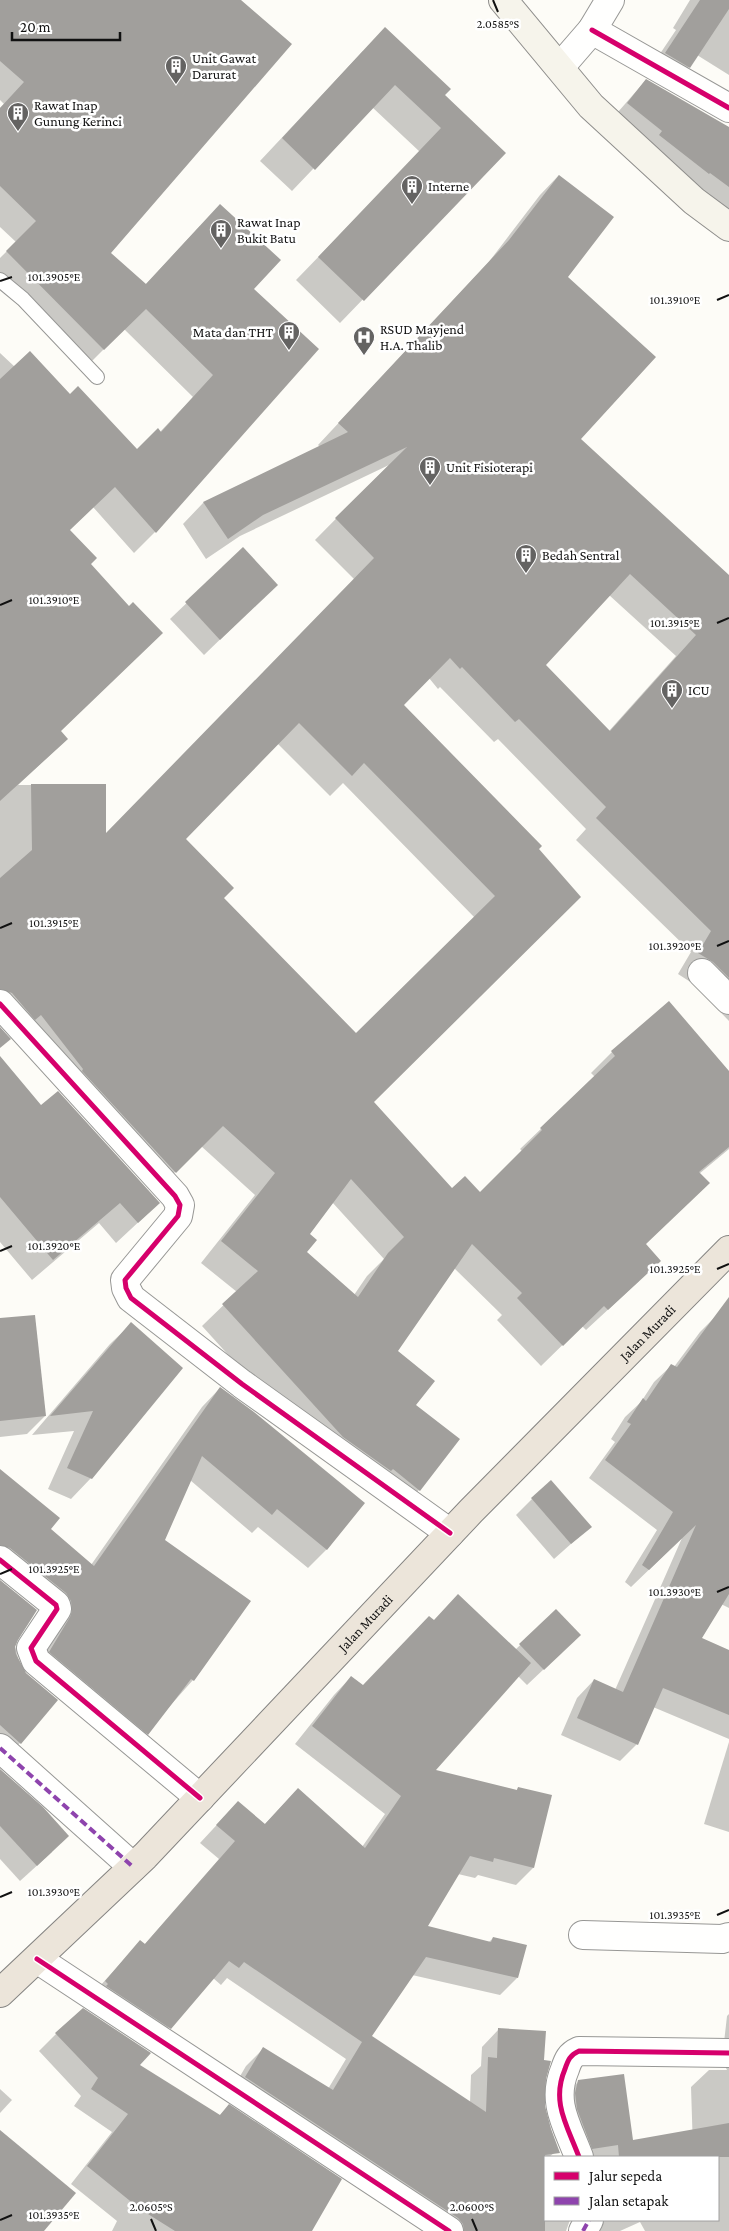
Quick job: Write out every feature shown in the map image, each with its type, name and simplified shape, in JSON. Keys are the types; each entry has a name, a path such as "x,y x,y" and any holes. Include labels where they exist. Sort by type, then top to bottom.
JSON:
{"highway":[{"name":"Jalan Muradi","path":"0,1993 133,1867 450,1533 729,1250"}],"main road":[{"path":"503,0 591,106 694,202 729,227"}],"street":[{"path":"560,67 592,30 610,0"},
{"path":"592,30 729,108"},
{"path":"702,973 729,1000"},
{"path":"0,1004 175,1196 180,1205 178,1216 125,1280 126,1288 131,1298 242,1384 450,1533"},
{"path":"0,1560 56,1605 57,1609 31,1648 36,1661 200,1798"},
{"path":"0,1748 133,1867"},
{"path":"583,1935 722,1939 729,1937"},
{"path":"36,1959 448,2231"},
{"path":"578,2156 558,2093 562,2075 569,2058 574,2054 579,2052 729,2053"}],"lane":[{"path":"0,280 23,299 97,377"}],"building":[{"path":"0,0 241,0 292,44 111,253 146,284 220,204 281,260 254,289 319,349 156,533 115,487 70,530 97,558 91,564 129,606 133,602 163,633 61,731 68,739 0,801 0,379 30,351 70,394 78,386 137,449 158,428 161,432 213,375 146,309 104,350 6,251 36,221 0,186 0,108 24,82 0,61"},
{"path":"700,0 729,0 729,9 690,68 665,53"},
{"path":"385,27 451,89 445,95 506,153 364,301 318,257 441,128 395,85 315,170 282,138"},
{"path":"646,79 729,127 729,187 659,135 662,131 627,103"},
{"path":"559,175 614,217 568,277 656,357 581,439 729,575 729,978 713,962 698,953 711,931 596,818 606,807 519,719 515,722 462,667 460,669 450,658 404,705 542,846 539,849 581,897 374,1102 452,1188 465,1176 480,1192 542,1130 540,1128 615,1056 611,1051 669,1001 729,1071 729,1147 699,1172 710,1183 646,1244 661,1261 608,1310 604,1306 563,1346 517,1298 522,1293 472,1244 398,1351 435,1381 416,1405 460,1439 420,1491 393,1469 391,1471 343,1437 222,1304 258,1271 221,1241 275,1173 223,1126 176,1173 82,1071 83,1069 41,1015 35,1020 12,993 0,989 0,878 32,850 31,784 106,784 106,833 374,558 335,518 407,447 263,515 228,539 203,502 348,432 338,423 509,240","holes":["630,574 696,635 610,731 546,665","299,723 352,776 364,763 495,896 356,1033 224,898 234,888 186,839","351,1179 404,1237 388,1253 358,1297 307,1252 317,1240 310,1234"]},
{"path":"243,547 278,585 220,640 185,602"},
{"path":"0,1027 11,1039 0,1048"},
{"path":"0,1056 41,1105 58,1091 160,1203 138,1223 120,1203 53,1260 0,1197"},
{"path":"729,1297 729,1594 702,1638 729,1650 729,1715 663,1688 638,1745 577,1718 594,1679 623,1692 696,1525 649,1570 642,1565 673,1512 605,1460 631,1424 627,1422 643,1398 646,1401 671,1364 677,1367"},
{"path":"35,1315 46,1416 0,1421 0,1318"},
{"path":"131,1322 183,1368 92,1479 67,1468 93,1411 50,1416"},
{"path":"220,1387 254,1412 365,1503 327,1550 277,1509 272,1515 202,1456 165,1540 251,1601 194,1681 191,1679 148,1735 49,1652 70,1617 72,1611 71,1601 66,1593 10,1548 0,1545 0,1469 60,1518 51,1529 94,1566"},
{"path":"551,1480 592,1527 571,1544 531,1498"},
{"path":"0,1580 37,1610 18,1640 15,1647 16,1654 26,1673 58,1700 21,1744 0,1725"},
{"path":"458,1594 531,1663 436,1770 517,1790 518,1787 552,1795 534,1868 494,1858 493,1862 470,1856 428,1926 491,1942 493,1937 527,1945 518,1978 426,1957 372,2036 486,2112 488,2057 497,2058 498,2028 546,2031 544,2060 551,2061 546,2079 545,2106 560,2153 544,2156 545,2231 464,2231 463,2224 458,2218 245,2077 263,2047 333,2090 362,2042 244,1962 239,1968 229,1961 171,2029 106,1986 108,1984 105,1981 140,1940 145,1944 235,1841 216,1825 238,1801 265,1824 298,1788 365,1848 401,1796 312,1726 351,1676 363,1685 429,1616 434,1620"},
{"path":"556,1609 581,1635 544,1670 519,1644"},
{"path":"0,1769 43,1807 69,1836 37,1866 0,1826"},
{"path":"83,2008 151,2053 140,2065 220,2115 229,2104 342,2179 312,2231 175,2231 140,2209 87,2166 128,2114 91,2089 98,2078 55,2033"},
{"path":"624,2074 633,2140 729,2123 729,2157 619,2156 618,2145 592,2149 577,2109 575,2093 578,2080"},
{"path":"0,2130 76,2193 44,2231 0,2231"}],"marked path":[{"path":"0,1748 133,1867"},
{"path":"583,2231 588,2221"}],"cycle path":[{"path":"592,30 729,108"},
{"path":"0,1004 175,1196 180,1205 178,1216 125,1280 126,1288 131,1298 242,1384 450,1533"},
{"path":"0,1560 56,1605 57,1609 31,1648 36,1661 200,1798"},
{"path":"37,1959 449,2231"},
{"path":"579,2156 560,2103 561,2081 567,2063 573,2054 579,2051 729,2053"}],"place":[{"name":"Unit Gawat Darurat","path":"176,85"},
{"name":"Rawat Inap Gunung Kerinci","path":"18,132"},
{"name":"Interne","path":"412,205"},
{"name":"Rawat Inap Bukit Batu","path":"221,249"},
{"name":"Mata dan THT","path":"289,351"},
{"name":"RSUD Mayjend H.A. Thalib","path":"364,356"},
{"name":"Unit Fisioterapi","path":"430,486"},
{"name":"Bedah Sentral","path":"526,574"},
{"name":"ICU","path":"672,709"}]}
